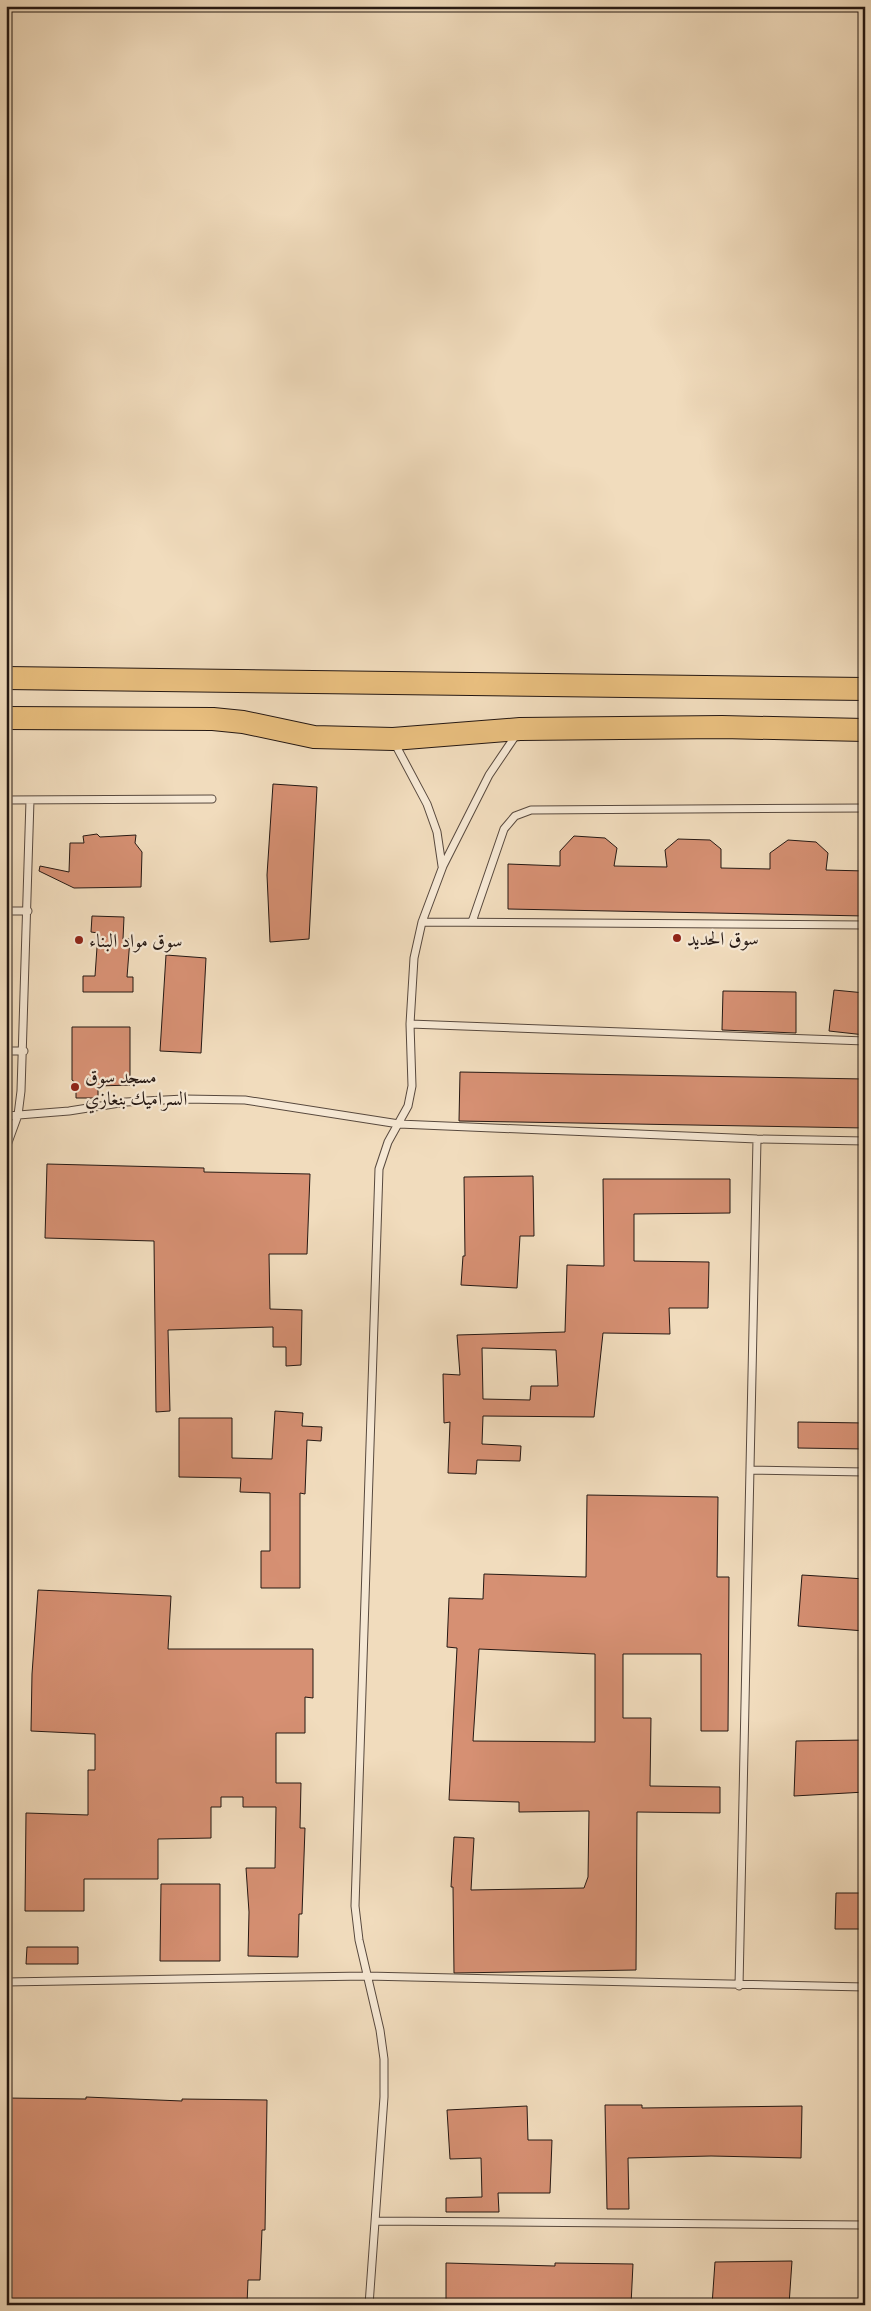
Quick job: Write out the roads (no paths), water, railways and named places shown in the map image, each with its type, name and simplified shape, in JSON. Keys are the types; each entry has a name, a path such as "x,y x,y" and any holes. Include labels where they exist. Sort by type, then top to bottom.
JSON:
{"main road":[{"path":"6,678 865,689"},
{"path":"6,718 213,719 243,722 314,737 393,739 520,729 722,727 865,730"}],"lane":[{"path":"370,2305 377,2221 384,2097 384,2059 374,2003 366,1976 355,1906 380,1169 388,1142 408,1106 412,1086 410,1024 414,958 422,922 442,866 489,774 520,729"},
{"path":"393,739 427,804 437,832 442,866"},
{"path":"6,800 212,799"},
{"path":"6,1148 18,1115 24,1051 30,800"},
{"path":"472,922 504,829 515,816 523,812 541,810 865,808"},
{"path":"6,911 28,911"},
{"path":"422,922 865,925"},
{"path":"410,1024 865,1041"},
{"path":"6,1051 24,1051"},
{"path":"6,1116 126,1102 184,1099 246,1100 399,1124 758,1139 865,1141"},
{"path":"739,1986 758,1139"},
{"path":"750,1470 865,1472"},
{"path":"6,1982 366,1976 739,1986 865,1987"},
{"path":"377,2221 865,2225"}],"place":[{"name":"سوق الحديد","path":"677,938"},
{"name":"سوق مواد البناء","path":"79,940"},
{"name":"مسجد سوق السراميك بنغازي","path":"75,1087"}]}
